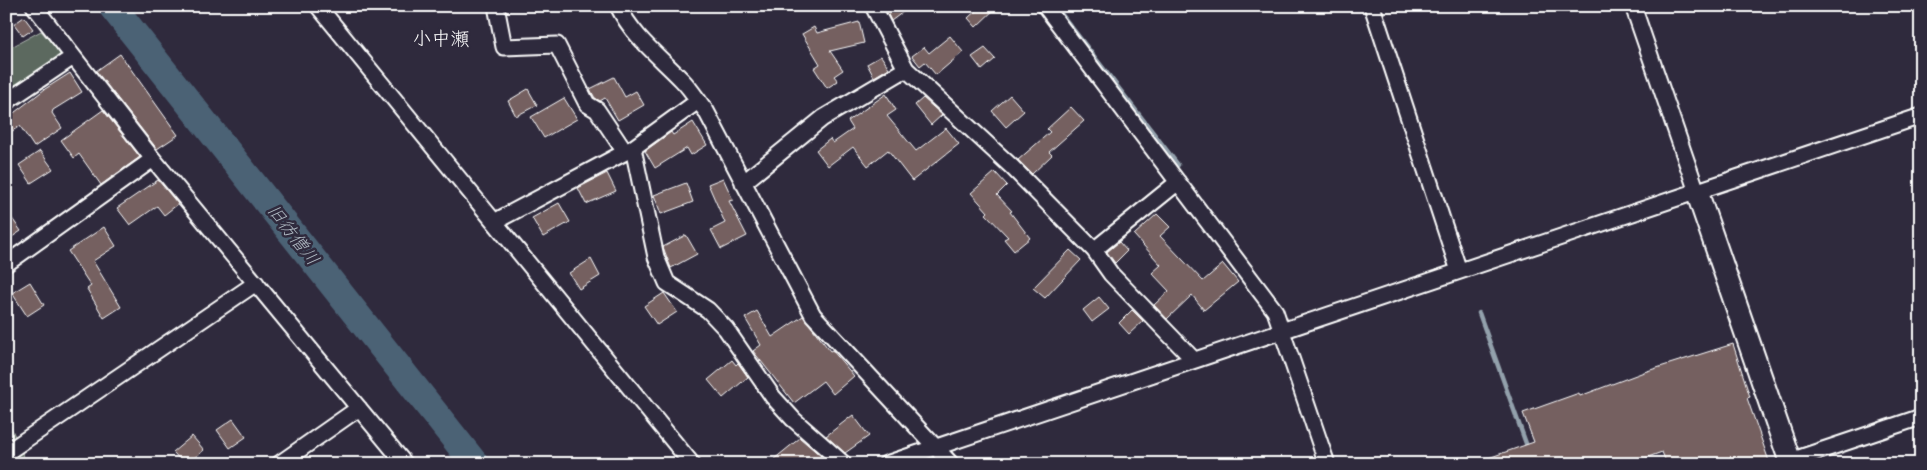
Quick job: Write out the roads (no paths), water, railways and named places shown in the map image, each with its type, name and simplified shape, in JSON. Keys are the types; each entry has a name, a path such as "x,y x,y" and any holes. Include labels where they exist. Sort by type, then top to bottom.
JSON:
{"street":[{"path":"34,6 153,159 405,464"},
{"path":"318,6 692,464"},
{"path":"496,6 504,47 557,46 587,104 598,110 629,150 656,257 667,283 708,310 726,329 773,398 793,419 844,464"},
{"path":"618,6 625,21 648,49 684,81 698,102 813,315 951,464"},
{"path":"873,6 906,69 1012,167 1094,250 1111,274 1193,359"},
{"path":"1045,6 1275,311 1327,464"},
{"path":"1372,6 1459,271"},
{"path":"1633,6 1790,462 1921,417"},
{"path":"6,102 73,57"},
{"path":"743,183 823,118 906,69"},
{"path":"496,222 629,150 698,102"},
{"path":"886,464 1282,329 1921,116"},
{"path":"6,264 153,159"},
{"path":"1094,250 1178,182"},
{"path":"6,453 256,284"},
{"path":"279,464 360,408"}],"waterway":[{"name":"旧彷僧川","path":"112,6 475,464"},
{"path":"1055,6 1178,165"},
{"path":"1479,313 1528,449"}],"district":[{"name":"小中瀬","path":"441,39"}]}
